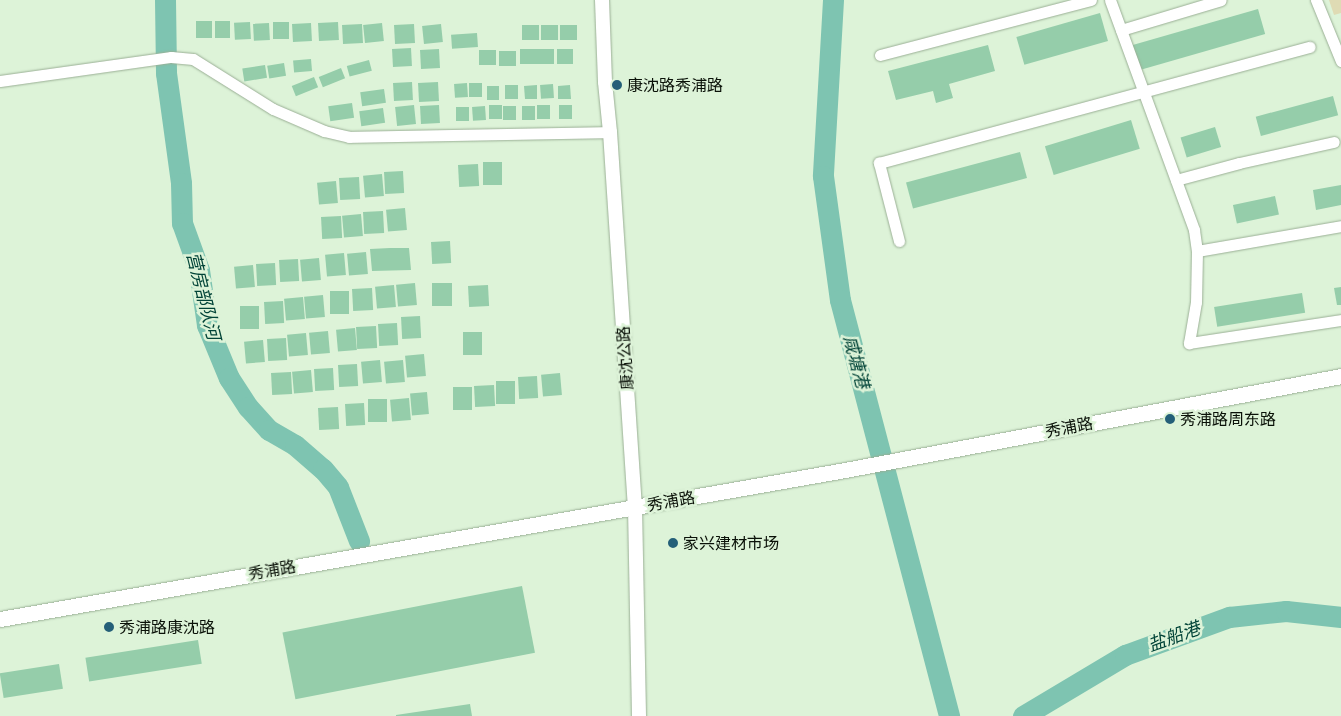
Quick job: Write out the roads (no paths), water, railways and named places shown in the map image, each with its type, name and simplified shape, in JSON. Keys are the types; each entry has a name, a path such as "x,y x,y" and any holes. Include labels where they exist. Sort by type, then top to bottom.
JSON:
{"main road":[{"name":"秀浦路","path":"0,619 234,576 845,470 1341,376"}],"street":[{"name":"康沈公路","path":"602,0 605,82 635,507 639,716"},
{"path":"880,55 1091,0"},
{"path":"1110,0 1142,92 1194,230 1198,251 1196,302 1189,344 1341,320"},
{"path":"1121,30 1221,0"},
{"path":"1316,0 1341,62"},
{"path":"899,241 879,163 1310,47"},
{"path":"0,81 171,57 193,59 272,109 324,131 349,137 610,132"},
{"path":"1176,180 1239,163 1334,142"},
{"path":"1198,251 1341,226"}],"waterway":[{"name":"营房部队河","path":"165,0 166,73 181,183 182,223 199,270 207,325 229,378 248,407 269,430 295,445 323,469 338,487 359,541"},
{"name":"咸塘港","path":"833,0 823,176 840,300 949,716"},
{"name":"盐船港","path":"1023,716 1125,655 1229,617 1286,611 1341,617"}],"place":[{"name":"康沈路秀浦路","path":"617,85"},
{"name":"秀浦路周东路","path":"1170,419"},
{"name":"家兴建材市场","path":"673,543"},
{"name":"秀浦路康沈路","path":"109,627"}]}
